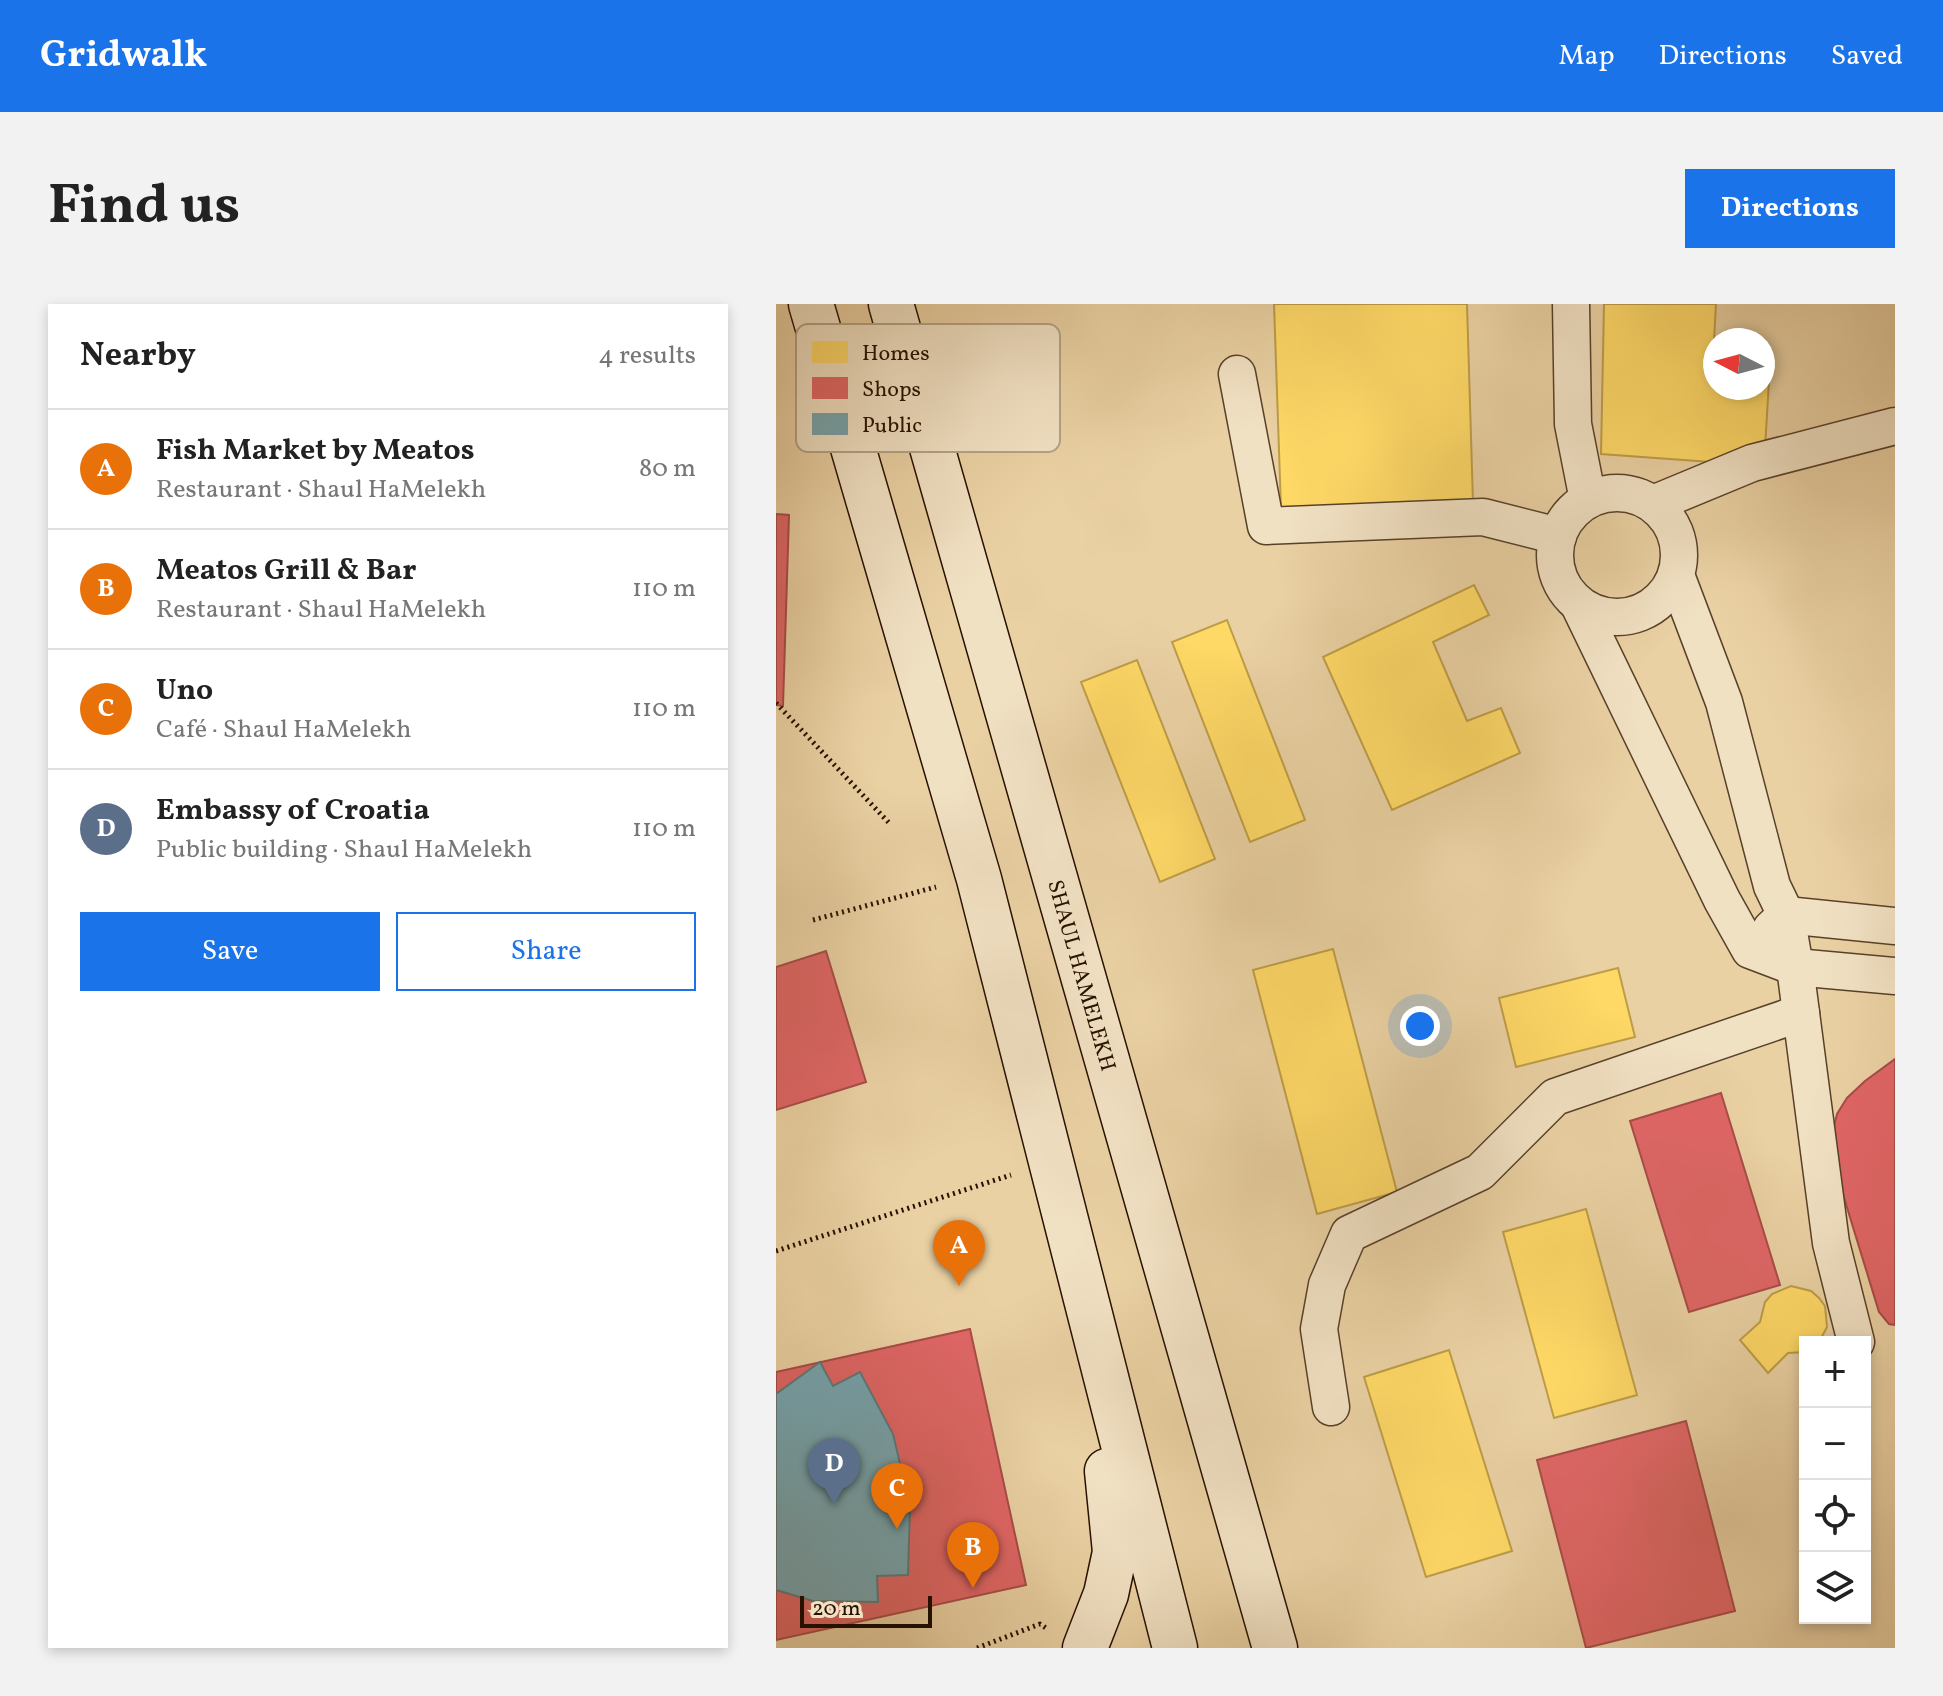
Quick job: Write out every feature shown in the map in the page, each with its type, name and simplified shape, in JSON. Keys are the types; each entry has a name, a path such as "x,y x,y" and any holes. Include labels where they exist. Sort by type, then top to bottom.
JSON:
{"street":[{"path":"811,304 817,324"},
{"name":"SHAUL HAMELEKH","path":"891,304 897,324"},
{"path":"1571,304 1573,424 1588,500"},
{"path":"1237,374 1266,526 1483,517 1558,536"},
{"path":"1653,504 1752,463 1895,426"},
{"path":"854,452 979,879 1175,1648"},
{"name":"SHAUL HAMELEKH","path":"933,452 1275,1648"},
{"path":"1579,605 1596,614 1616,617 1635,615 1653,606 1667,592 1676,575 1679,555 1676,536 1667,518 1653,504 1638,496 1604,494 1575,509 1558,536 1555,554 1558,573 1566,591 1579,605 1722,900 1750,950 1795,967 1895,976"},
{"path":"1676,575 1724,702 1772,886 1786,915 1831,1243 1854,1336"},
{"path":"1750,950 1786,915 1895,926"},
{"path":"1331,1407 1319,1329 1327,1285 1349,1234 1480,1172 1555,1097 1801,1013"},
{"path":"1066,1638 1106,1594 1115,1552 1093,1329"}],"path":[{"path":"776,703 891,825"},
{"path":"813,920 944,885 979,879"},
{"path":"776,1251 988,1182"},
{"path":"977,1648 1040,1624 1066,1638"}],"building: Homes":[{"path":"1274,304 1467,304 1473,503 1281,509"},
{"path":"1604,304 1716,304 1715,328 1703,328 1703,400 1768,400 1765,448 1711,462 1601,454"},
{"path":"1474,585 1489,615 1433,642 1467,721 1501,708 1520,753 1392,810 1323,657"},
{"path":"1227,620 1305,820 1250,842 1172,642"},
{"path":"1137,660 1215,859 1160,882 1081,682"},
{"path":"1333,949 1397,1192 1317,1214 1253,970"},
{"path":"1618,968 1635,1037 1516,1067 1499,998"},
{"path":"1586,1209 1637,1395 1554,1418 1503,1232"},
{"path":"1791,1286 1811,1291 1825,1306 1827,1327 1822,1336 1799,1336 1799,1352 1788,1353 1768,1373 1740,1340 1760,1322 1765,1302 1772,1294"},
{"path":"1449,1350 1512,1551 1426,1577 1364,1377"}],"building: Shops":[{"path":"776,514 789,515 783,706 776,705"},
{"path":"826,951 866,1082 776,1110 776,967"},
{"path":"1895,1059 1895,1325 1889,1324 1879,1312 1834,1165 1832,1134 1837,1114 1847,1098"},
{"path":"1721,1093 1780,1285 1689,1312 1630,1121"},
{"path":"970,1329 1026,1585 776,1640 776,1372"},
{"path":"1686,1421 1735,1611 1586,1648 1537,1460"}],"building: Public":[{"path":"820,1362 833,1386 860,1372 893,1434 910,1506 908,1575 877,1576 878,1602 813,1601 776,1590 776,1394"}],"place":[{"name":"Fish Market by Meatos","path":"959,1286"},
{"name":"Embassy of Croatia","path":"834,1504"},
{"name":"Uno","path":"897,1529"},
{"name":"Meatos Grill & Bar","path":"973,1588"}]}
